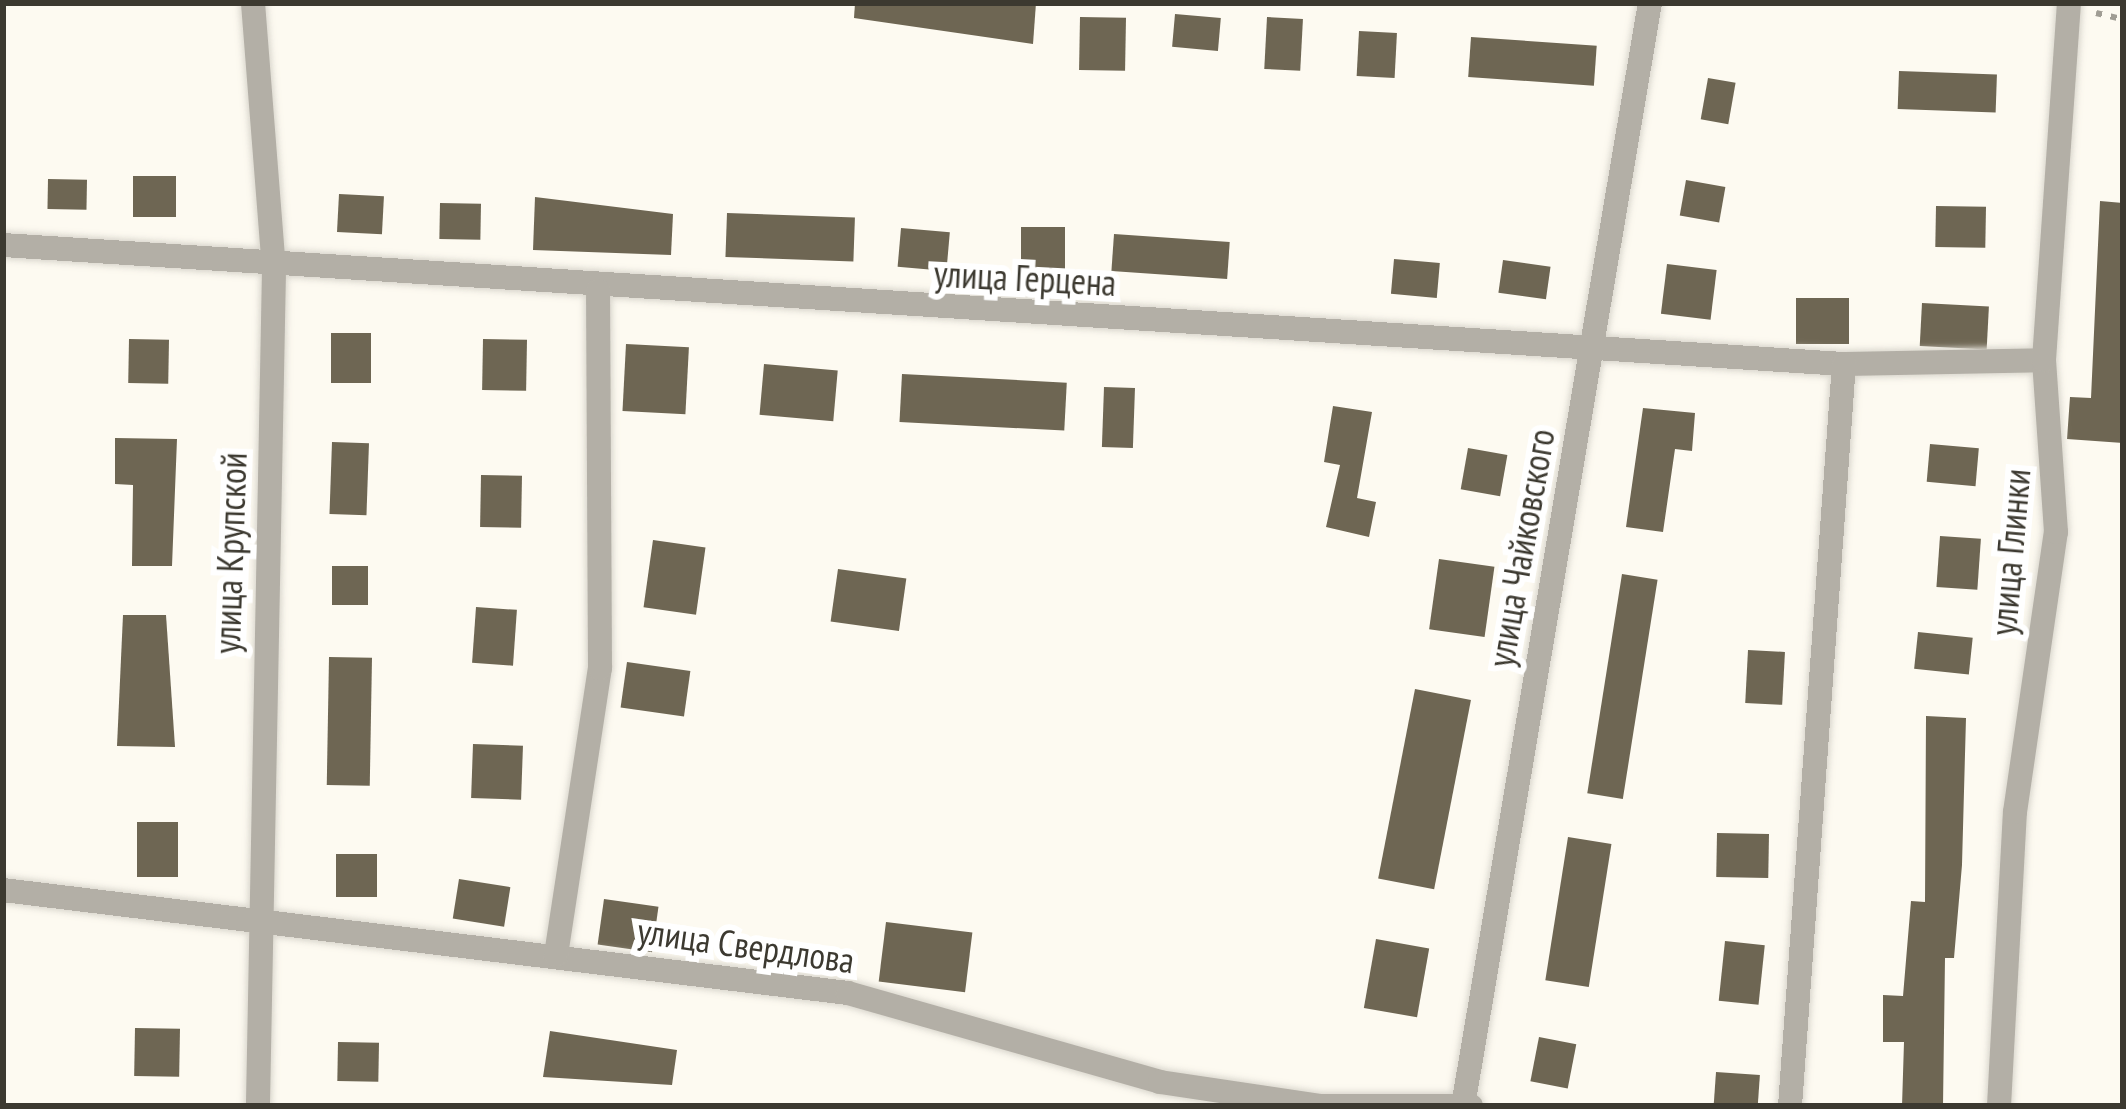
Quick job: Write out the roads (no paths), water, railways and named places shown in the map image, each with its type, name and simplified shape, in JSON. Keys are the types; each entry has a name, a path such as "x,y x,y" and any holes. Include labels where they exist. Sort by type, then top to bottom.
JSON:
{"street":[{"name":"улица Крупской","path":"253,3 274,271 256,928 258,1106"},
{"name":"улица Чайковского","path":"1466,1106 1650,3"},
{"name":"улица Глинки","path":"1999,1106 2015,812 2056,532 2044,360 2069,3"},
{"name":"улица Герцена","path":"3,244 274,271 1844,364 2044,360"},
{"path":"556,956 600,668 598,290"},
{"path":"1790,1106 1844,364"},
{"name":"улица Свердлова","path":"3,890 256,928 556,956 848,993 1158,1094 1321,1106 1466,1106"}]}
